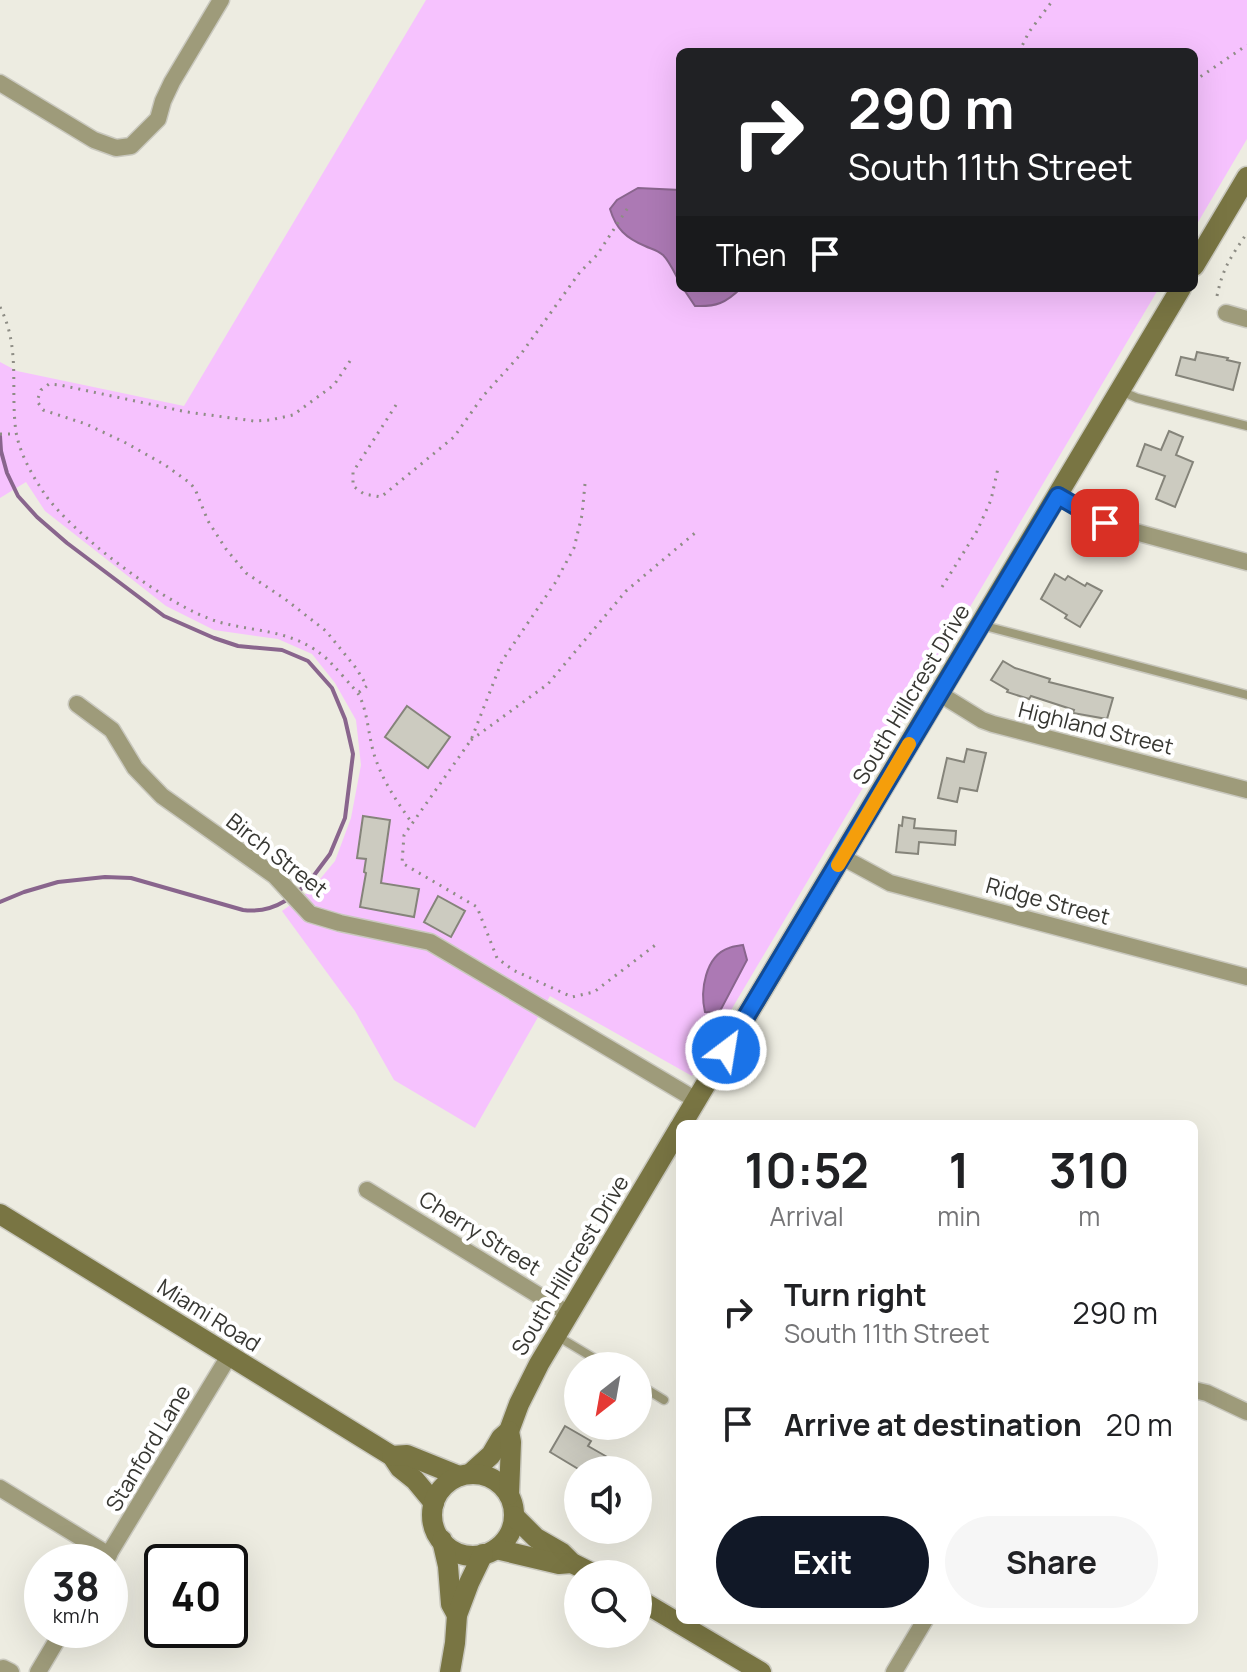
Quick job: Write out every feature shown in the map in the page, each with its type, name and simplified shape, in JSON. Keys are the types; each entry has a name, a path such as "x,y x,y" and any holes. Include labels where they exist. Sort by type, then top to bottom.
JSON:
{"street":[{"path":"0,83 94,140 116,148 131,146 158,119 172,82 221,0"},
{"path":"1198,259 1247,177"},
{"name":"South Hillcrest Drive","path":"684,1120 1179,292"},
{"path":"1226,313 1247,319"},
{"path":"1058,496 1105,523 1247,562"},
{"name":"Highland Street","path":"940,694 993,724 1247,790"},
{"name":"Birch Street","path":"77,704 112,730 135,768 162,796 275,876 310,914 430,942 696,1100"},
{"name":"Ridge Street","path":"842,857 890,883 1247,977"},
{"name":"South Hillcrest Drive","path":"464,1475 491,1455 509,1431 527,1386 676,1134"},
{"name":"Cherry Street","path":"367,1190 569,1314"},
{"name":"Miami Road","path":"0,1214 392,1456 434,1503"},
{"name":"Stanford Lane","path":"115,1544 229,1356"},
{"path":"1198,1391 1247,1412"},
{"name":"South Hillcrest Drive","path":"509,1431 509,1495"},
{"name":"Miami Road","path":"392,1456 407,1455 464,1475"},
{"path":"450,1672 457,1615 469,1583 490,1551 505,1540 514,1516 509,1495 492,1478 464,1475 448,1482 439,1492 432,1516 442,1540 456,1552 474,1555 490,1551 564,1564"},
{"path":"0,1488 86,1544"},
{"path":"514,1516 536,1538 569,1560"},
{"path":"442,1540 451,1604 457,1615"},
{"path":"652,1607 676,1622"},
{"path":"680,1624 761,1672"},
{"path":"894,1672 923,1624"},
{"path":"38,1672 52,1648"}],"lane":[{"path":"1120,391 1247,426"},
{"path":"981,624 1247,695"},
{"path":"556,1336 583,1352"},
{"path":"652,1393 664,1400"}],"path":[{"path":"1021,48 1053,0"},
{"path":"1198,78 1247,45"},
{"path":"396,405 353,472 353,486 364,494 381,497 454,437 483,396 521,354 580,272 597,255 629,206"},
{"path":"1217,296 1224,269 1247,233"},
{"path":"0,307 12,338 17,434 28,467 46,495 108,554 157,591 186,608 218,622 294,637 328,660 358,693 376,761 389,789 412,823"},
{"path":"350,361 334,385 293,415 270,420 254,421 187,412 49,384 41,390 37,401 43,410 86,424 126,443 190,483 214,530 246,573 326,631 340,648 367,686 358,693"},
{"path":"0,434 17,434"},
{"path":"942,587 977,531 991,500 998,468"},
{"path":"585,484 574,548 555,583 502,661 471,740 404,835 402,863 477,907 497,958 513,970 572,997 594,992 658,943"},
{"path":"471,740 548,684 626,591 695,533"}],"shaded area":[{"path":"426,0 1247,0 1247,139 1198,222 1198,48 676,48 676,292 1157,292 692,1076 550,996 475,1128 394,1080 355,1011 282,911 311,890 335,861 351,818 361,765 356,720 335,683 312,654 278,639 214,630 166,606 45,511 26,482 0,498 0,362 17,371 184,406"},
{"path":"638,188 676,190 676,276 663,255 627,236 619,227 610,209 617,200"},
{"path":"686,292 736,292 715,305 695,306"},
{"path":"743,945 747,960 719,1013 705,1012 704,985 714,958 731,947"}],"building":[{"path":"1197,352 1240,363 1233,390 1176,375 1181,357 1195,360"},
{"path":"1169,431 1183,437 1176,455 1193,462 1175,507 1156,499 1165,476 1137,466 1145,444 1161,450"},
{"path":"1055,574 1065,580 1068,576 1102,591 1080,627 1041,599"},
{"path":"1003,661 1050,679 1049,682 1113,698 1107,719 1073,713 1074,710 1031,696 1029,699 1007,692 991,680"},
{"path":"407,706 450,737 428,768 385,737"},
{"path":"967,749 986,753 977,791 960,788 957,802 938,798 947,758 964,762"},
{"path":"363,816 390,820 381,883 419,889 414,917 360,907 366,873 366,859 357,858"},
{"path":"903,817 915,819 914,828 956,831 955,845 919,842 918,854 896,852"},
{"path":"438,896 465,911 451,937 424,922"},
{"path":"564,1428 564,1440 589,1440 588,1446 606,1456 564,1456 564,1460 550,1452"}],"waterway":[{"path":"0,436 7,473 18,496 67,543 164,616 238,646 282,650 308,661 332,688 345,719 353,754 345,818 330,854 301,889"},
{"path":"0,902 58,882 105,877 131,878 243,910 265,909 285,901"}],"slow traffic":[{"path":"838,865 909,744"}],"route":[{"path":"726,1050 1058,496 1105,523"}]}
